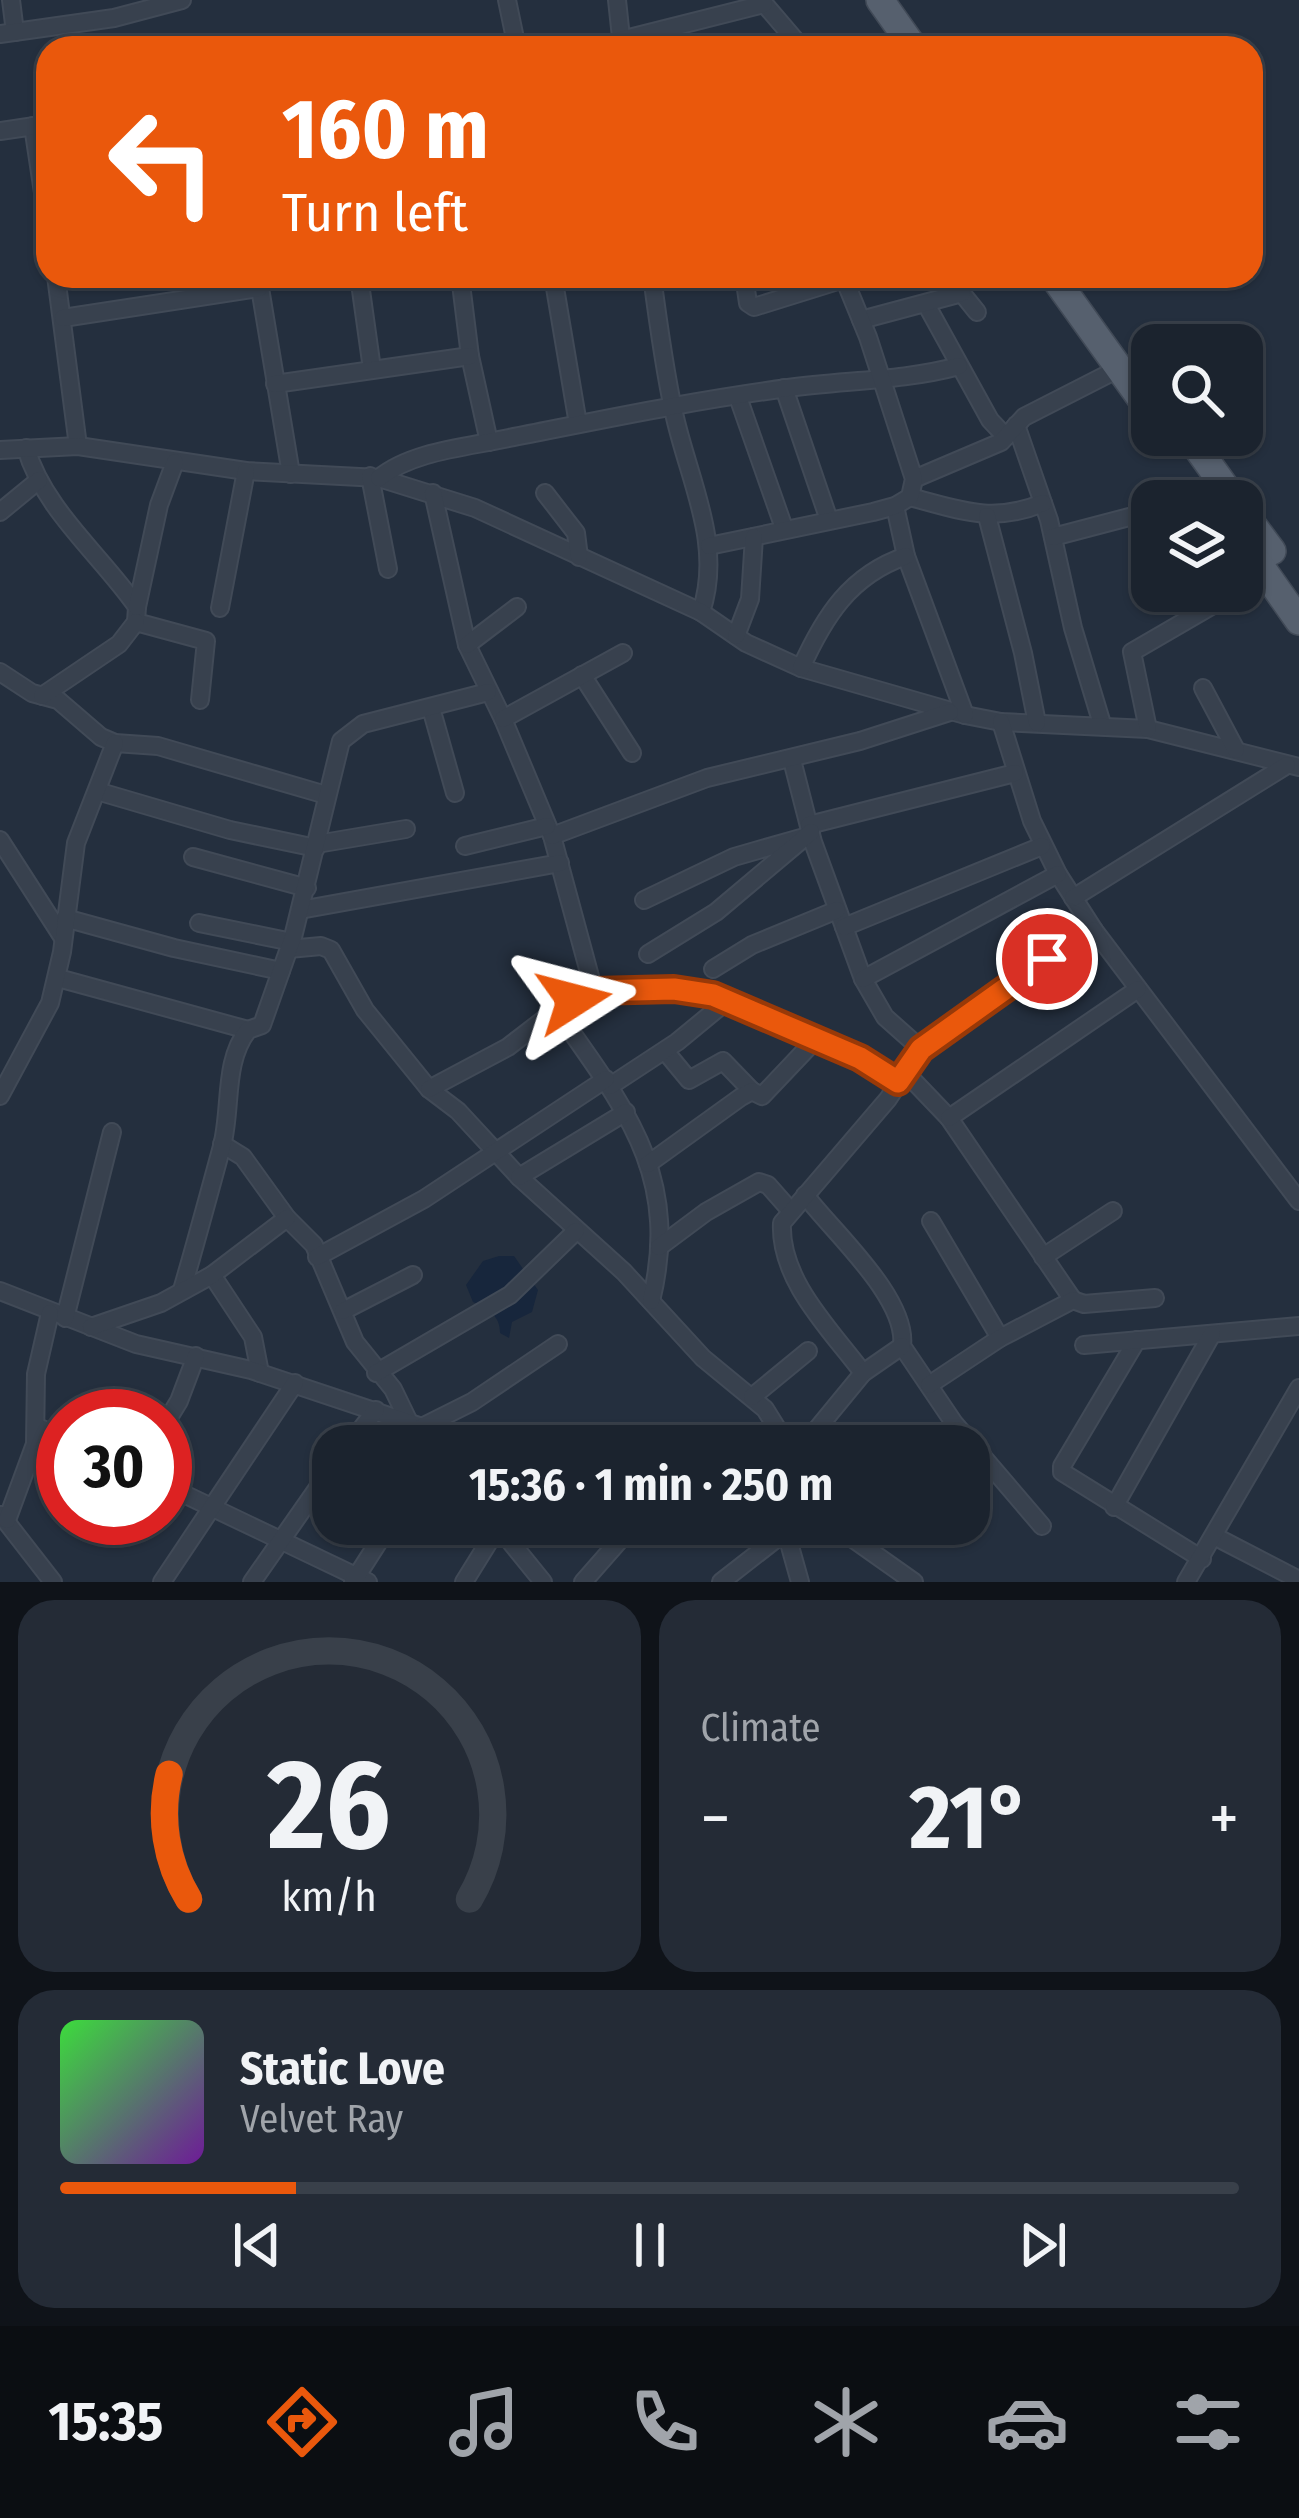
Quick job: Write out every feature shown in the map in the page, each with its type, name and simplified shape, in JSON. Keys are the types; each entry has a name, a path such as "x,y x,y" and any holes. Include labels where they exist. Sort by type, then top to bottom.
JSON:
{"main road":[{"path":"858,0 883,36"},
{"path":"880,0 906,36"},
{"path":"1062,288 1131,384"},
{"path":"1085,288 1131,353"},
{"path":"1263,540 1299,589"},
{"path":"1263,595 1299,621"}],"street":[{"path":"11,0 8,33 114,18 182,0"},
{"path":"507,0 514,36"},
{"path":"617,0 621,36"},
{"path":"649,36 762,2 792,36"},
{"path":"0,131 36,126"},
{"path":"58,288 78,446"},
{"path":"63,318 226,288"},
{"path":"259,288 291,474"},
{"path":"361,288 371,369"},
{"path":"462,288 489,442"},
{"path":"555,288 578,424"},
{"path":"654,288 673,407 709,546 708,585 701,612"},
{"path":"746,288 748,303 754,307 813,288"},
{"path":"848,288 880,378 906,494 906,556 957,713"},
{"path":"958,288 977,312"},
{"path":"861,320 962,293"},
{"path":"926,304 990,420 1011,431 1043,502 1072,628 1102,724"},
{"path":"275,384 470,356"},
{"path":"374,477 404,464 578,424 784,388 900,380 959,366"},
{"path":"709,546 829,520 906,494 1011,431 1036,410 1120,368"},
{"path":"784,388 829,520"},
{"path":"738,397 784,528"},
{"path":"0,450 78,446 246,471 374,477 475,508 701,612 736,637 800,668 1001,722 1148,729 1293,766"},
{"path":"26,448 39,480 136,615 206,641 200,700"},
{"path":"42,696 119,644 136,615 159,505 175,462"},
{"path":"220,608 246,471"},
{"path":"374,477 388,569"},
{"path":"0,512 39,480"},
{"path":"433,493 467,645 549,831 594,991"},
{"path":"544,493 576,533 579,557"},
{"path":"906,494 987,516 1006,515 1043,502"},
{"path":"987,516 1024,653 1037,723"},
{"path":"1053,537 1131,517"},
{"path":"736,637 750,599 754,537"},
{"path":"800,668 822,621 847,590 906,556"},
{"path":"467,645 517,607"},
{"path":"1148,729 1131,653 1201,612"},
{"path":"503,719 623,653"},
{"path":"582,675 632,753"},
{"path":"3,682 58,700 101,737 115,743 158,746 326,795"},
{"path":"1203,688 1236,750"},
{"path":"182,1290 222,1144 232,1094 233,1056 248,1030 262,1024 290,945 335,756 352,730 384,717 488,692"},
{"path":"431,708 455,793"},
{"path":"465,846 549,831 707,778 792,760 957,713"},
{"path":"1001,722 1042,846 1058,874 1094,930 1299,1201"},
{"path":"2,1085 38,1029 58,977 76,843 115,743"},
{"path":"792,760 808,832 863,979 885,1018 921,1049"},
{"path":"1073,898 1293,766"},
{"path":"644,900 734,857 1016,773"},
{"path":"97,791 230,830 316,846 406,829"},
{"path":"648,954 716,912 808,832"},
{"path":"0,840 64,939"},
{"path":"713,968 752,945 1042,846"},
{"path":"193,856 307,888"},
{"path":"300,910 560,863"},
{"path":"863,979 1058,874"},
{"path":"64,918 280,971"},
{"path":"199,923 331,950 365,1010 429,1089 467,1119 492,1151 778,1425"},
{"path":"863,1373 796,1282 781,1241 782,1223 921,1049 1094,930"},
{"path":"58,977 248,1030"},
{"path":"949,1118 1138,989"},
{"path":"429,1089 508,1047 556,1010 594,991 693,990 728,1000 902,1078 949,1118 1073,1300 1084,1304 1156,1298"},
{"path":"317,1257 424,1199 492,1151 665,1051 728,1000"},
{"path":"556,1010 626,1112 648,1164 659,1216 651,1300"},
{"path":"665,1051 689,1080 723,1061 761,1096 817,1038"},
{"path":"648,1164 752,1091"},
{"path":"519,1177 626,1112"},
{"path":"36,1389 53,1314 112,1132"},
{"path":"222,1144 243,1157 314,1246 355,1342 415,1425"},
{"path":"658,1246 759,1182 768,1185 790,1210"},
{"path":"805,1195 833,1224 883,1292 903,1332 902,1346 954,1423 1042,1526"},
{"path":"1043,1257 1113,1211"},
{"path":"90,1327 161,1303 212,1275 287,1217"},
{"path":"931,1222 1000,1338"},
{"path":"376,1372 510,1295 576,1231"},
{"path":"212,1275 253,1337 260,1373"},
{"path":"343,1311 413,1275"},
{"path":"0,1291 136,1344 296,1383 415,1425 472,1402 558,1344"},
{"path":"929,1385 1000,1338 1073,1300"},
{"path":"0,1303 53,1314"},
{"path":"1084,1345 1299,1327"},
{"path":"1114,1507 1212,1334"},
{"path":"1137,1340 1062,1466 1066,1478 1202,1559"},
{"path":"820,1425 863,1373 902,1346"},
{"path":"752,1397 808,1351"},
{"path":"184,1389 196,1356"},
{"path":"162,1582 296,1383"},
{"path":"1186,1582 1299,1388"},
{"path":"364,1425 376,1410"},
{"path":"36,1431 26,1470 2,1517 53,1582"},
{"path":"252,1582 312,1496"},
{"path":"192,1497 359,1580 378,1545"},
{"path":"1214,1536 1299,1580"},
{"path":"464,1582 486,1545"},
{"path":"514,1545 543,1582"},
{"path":"583,1582 616,1545"},
{"path":"721,1582 765,1545"},
{"path":"790,1545 800,1582"},
{"path":"862,1545 914,1582"}],"water":[{"path":"514,1256 538,1290 532,1312 512,1322 509,1338 500,1333 492,1313 473,1302 466,1285 483,1261"}],"route":[{"path":"574,1000 594,991 674,989 713,995 860,1058 898,1082 921,1049 1047,959"}]}
